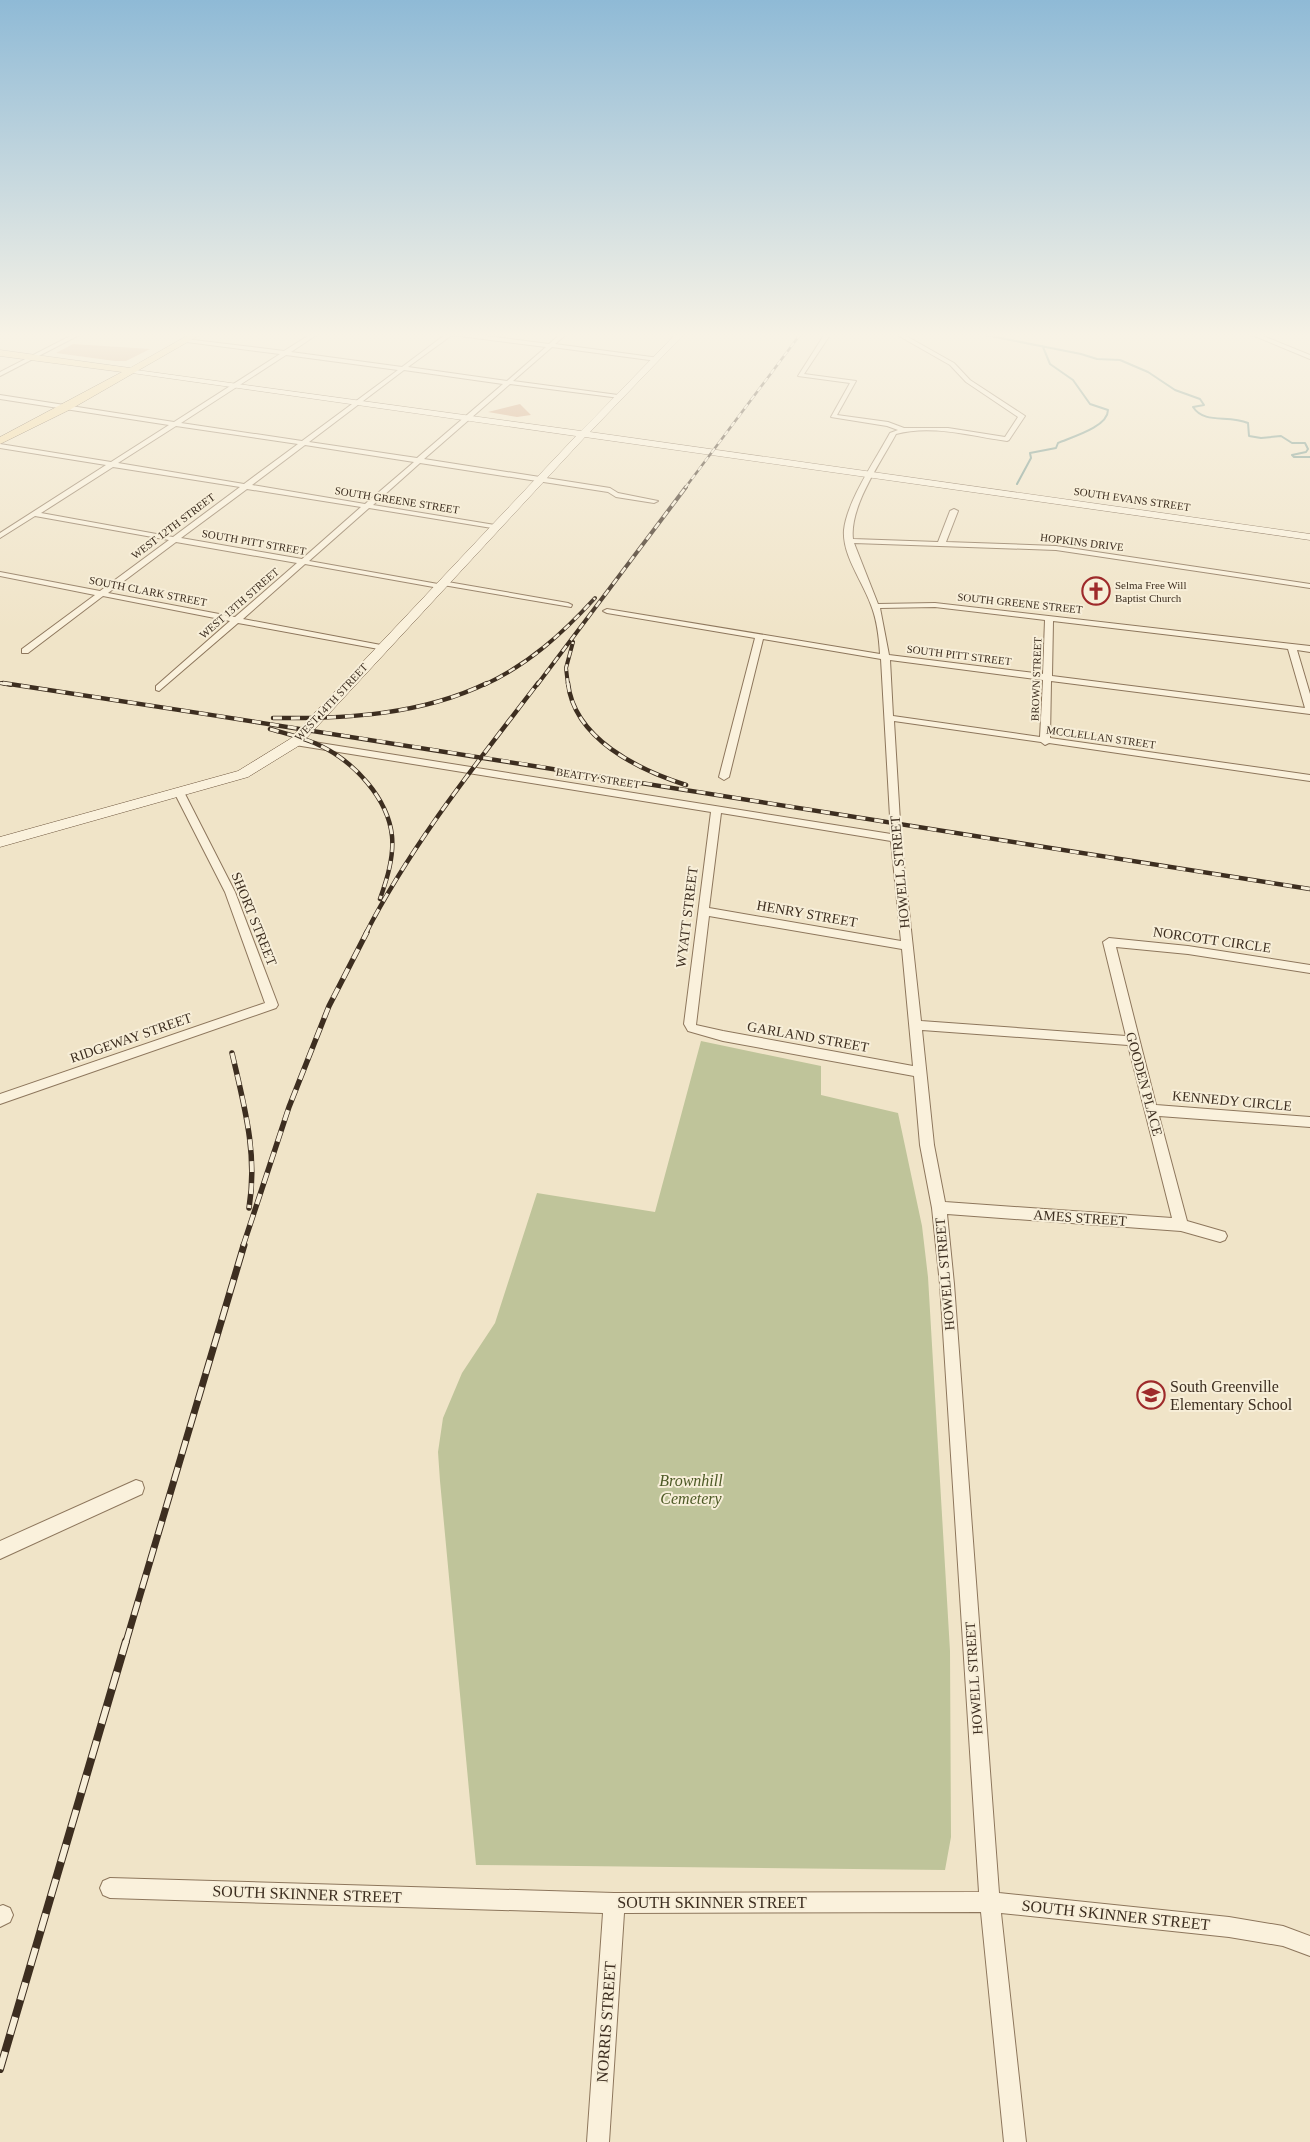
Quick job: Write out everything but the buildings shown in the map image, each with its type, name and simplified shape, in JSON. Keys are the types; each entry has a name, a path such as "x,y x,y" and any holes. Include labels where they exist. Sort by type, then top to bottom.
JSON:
{"main road":[{"path":"0,441 18,432"},
{"name":"SOUTH EVANS STREET","path":"570,432 1310,537"},
{"name":"WEST 14TH STREET","path":"0,842 243,774 295,742 381,648 584,434"}],"street":[{"path":"0,536 162,432"},
{"path":"233,432 610,490 616,495 654,501"},
{"name":"WEST 12TH STREET","path":"25,651 318,432"},
{"name":"WEST 13TH STREET","path":"159,688 451,432"},
{"name":"HOWELL STREET","path":"895,432 893,433 871,475 850,519 848,530 849,541 876,606 886,657 896,838 927,1145 938,1208 947,1284 990,1902 1015,2142"},
{"path":"952,432 1007,439 1012,432"},
{"name":"SOUTH GREENE STREET","path":"0,446 495,528"},
{"path":"941,544 954,512"},
{"name":"SOUTH PITT STREET","path":"34,514 303,562 443,582"},
{"name":"SOUTH PITT STREET","path":"182,533 311,555 443,582 568,604"},
{"name":"HOPKINS DRIVE","path":"849,541 1056,548 1310,586"},
{"name":"SOUTH CLARK STREET","path":"0,574 381,648"},
{"name":"SOUTH GREENE STREET","path":"876,606 935,605 1310,649"},
{"name":"SOUTH PITT STREET","path":"607,611 886,657 1310,710"},
{"name":"BROWN STREET","path":"1045,742 1049,618"},
{"path":"724,777 758,637"},
{"path":"1292,647 1310,710"},
{"name":"MCCLELLAN STREET","path":"890,718 1045,742 1310,778"},
{"name":"BEATTY STREET","path":"295,742 896,838"},
{"name":"SHORT STREET","path":"179,792 230,892 272,1006"},
{"name":"WYATT STREET","path":"692,1028 690,1024 716,809"},
{"name":"HENRY STREET","path":"703,911 907,946"},
{"name":"NORCOTT CIRCLE","path":"1109,942 1188,950 1310,969"},
{"name":"GOODEN PLACE","path":"1109,942 1132,1041 1152,1110 1181,1225"},
{"name":"RIDGEWAY STREET","path":"0,1099 272,1006"},
{"path":"915,1025 1132,1041"},
{"name":"GARLAND STREET","path":"692,1028 723,1036 920,1072"},
{"name":"KENNEDY CIRCLE","path":"1152,1110 1310,1122"},
{"name":"AMES STREET","path":"938,1208 1181,1225 1220,1236"},
{"path":"0,1550 136,1488"},
{"name":"SOUTH SKINNER STREET","path":"110,1888 614,1903 990,1902 1229,1927 1283,1936 1310,1946"},
{"name":"NORRIS STREET","path":"598,2142 614,1903"}],"green space":[{"name":"Brownhill Cemetery","path":"701,1041 821,1066 821,1095 898,1113 922,1226 928,1277 950,1651 951,1837 945,1870 476,1865 440,1481 438,1452 443,1418 462,1373 495,1323 537,1193 655,1212"}],"waterway":[{"path":"1017,484 1031,458 1030,453 1056,448 1058,443 1086,432"},
{"path":"1249,432 1249,436 1261,438 1281,436 1292,443 1305,443 1308,449 1306,452 1292,455 1294,457 1310,457"}],"railway":[{"path":"685,488 727,432"},
{"path":"537,685 686,487"},
{"path":"484,685 516,668 530,658 557,636 595,598"},
{"path":"568,685 566,668 573,642"},
{"path":"0,683 11,685"},
{"path":"3,683 482,757"},
{"path":"273,718 355,716 382,713 436,702 462,694 487,683"},
{"path":"482,757 538,683"},
{"path":"568,683 573,703 582,720 596,736 630,761 649,771 686,785"},
{"path":"270,729 296,736 333,753 357,771 376,795 384,808 392,836 389,868 380,899"},
{"path":"366,933 384,900 425,835 482,757"},
{"path":"482,757 1310,889"},
{"path":"243,1246 289,1107 329,1006 367,932"},
{"path":"232,1053 251,1149 252,1168 249,1208"},
{"path":"126,1642 244,1245"},
{"path":"0,2069 126,1641"}],"place":[{"name":"Selma Free Will Baptist Church","path":"1096,591"},
{"name":"South Greenville Elementary School","path":"1151,1395"}]}
